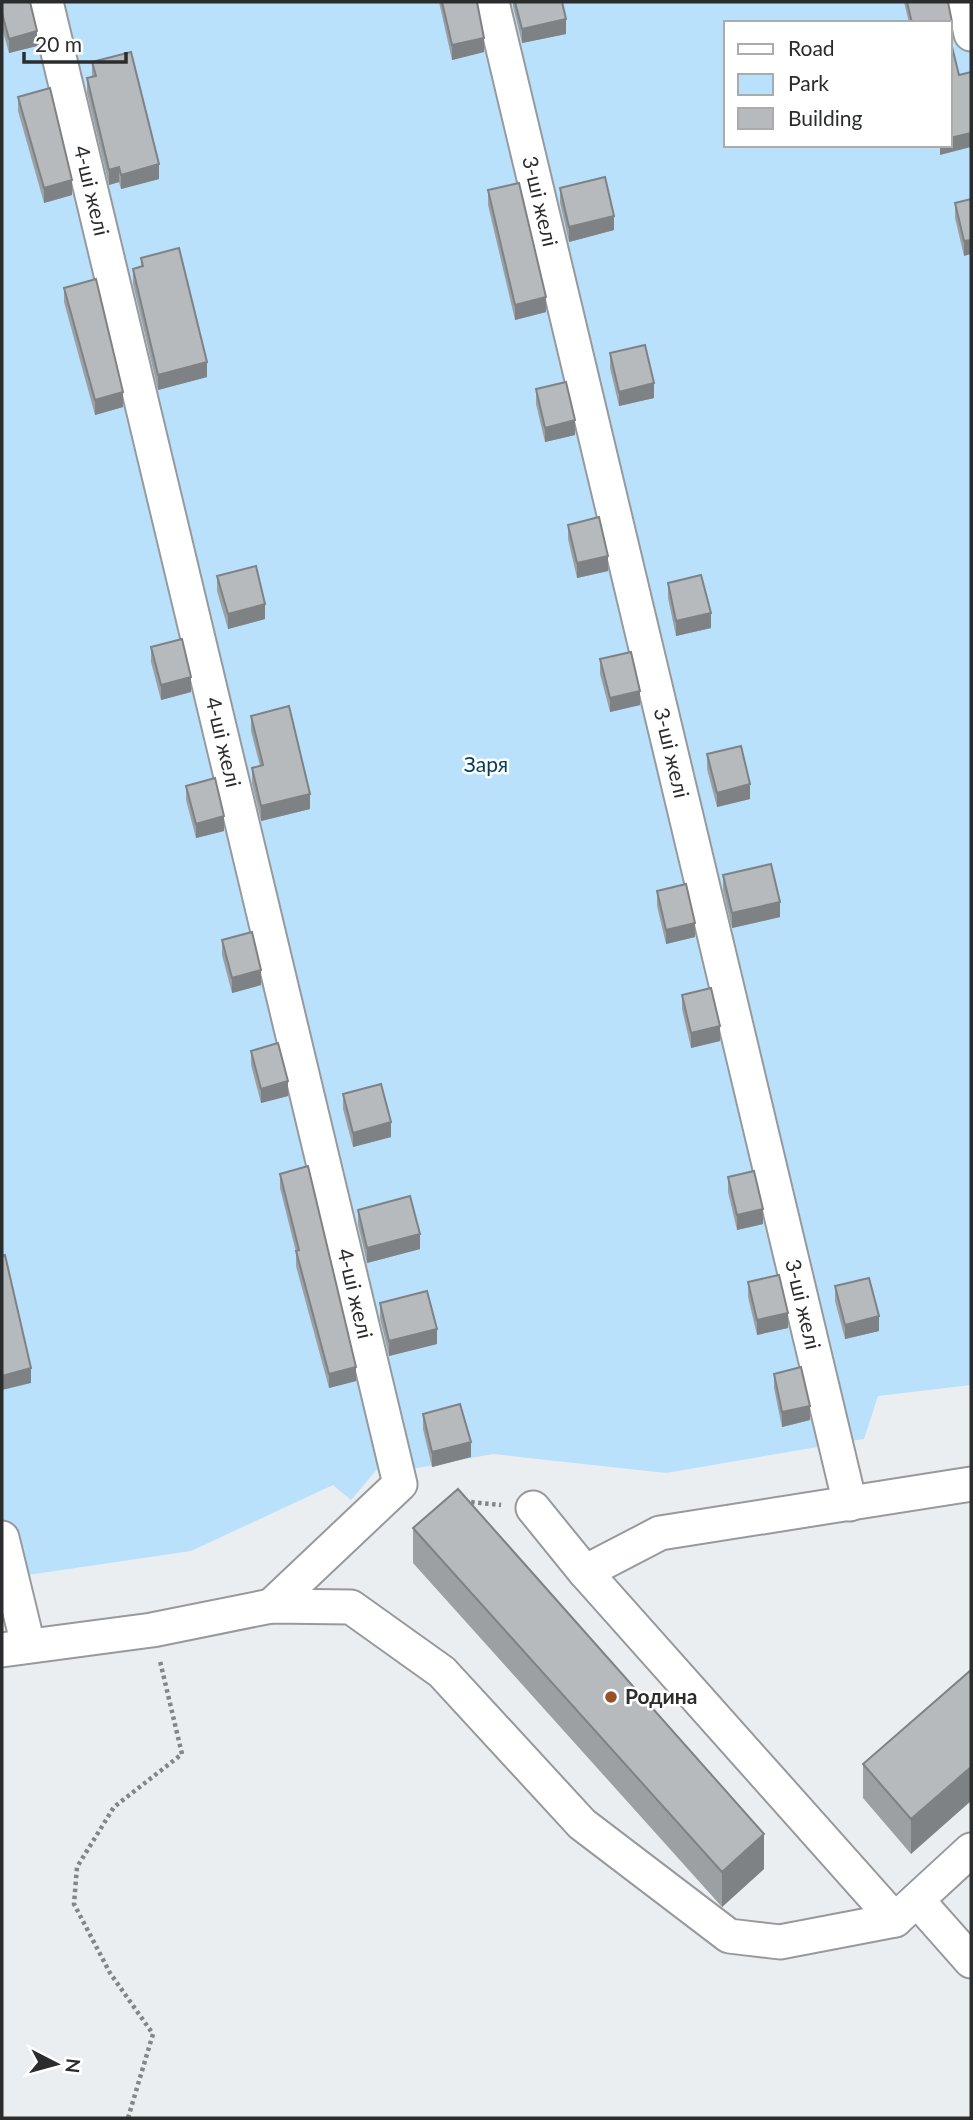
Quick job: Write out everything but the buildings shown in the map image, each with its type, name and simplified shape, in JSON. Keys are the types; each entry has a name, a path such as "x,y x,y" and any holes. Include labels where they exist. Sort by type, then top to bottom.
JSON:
{"street":[{"name":"4-ші желі","path":"46,2 400,1483 271,1606"},
{"name":"3-ші желі","path":"492,2 850,1504"},
{"path":"964,2 971,34"},
{"path":"585,1573 660,1533 971,1484"},
{"path":"533,1508 585,1573 906,1910 971,1961"},
{"path":"2,1538 15,1648 152,1630 271,1606 351,1607 442,1671 582,1825 730,1936 780,1942 906,1910 971,1850"}],"path":[{"path":"459,1508 470,1502 533,1508"},
{"path":"128,2118 153,2035 110,1973 74,1904 77,1867 114,1807 182,1754 152,1630"}],"green space":[{"name":"Заря","path":"2,2 971,2 971,1385 878,1396 864,1439 666,1473 493,1454 412,1469 391,1453 351,1500 333,1485 191,1551 14,1577 2,1575"}],"place":[{"name":"Родина","path":"611,1697"}]}
